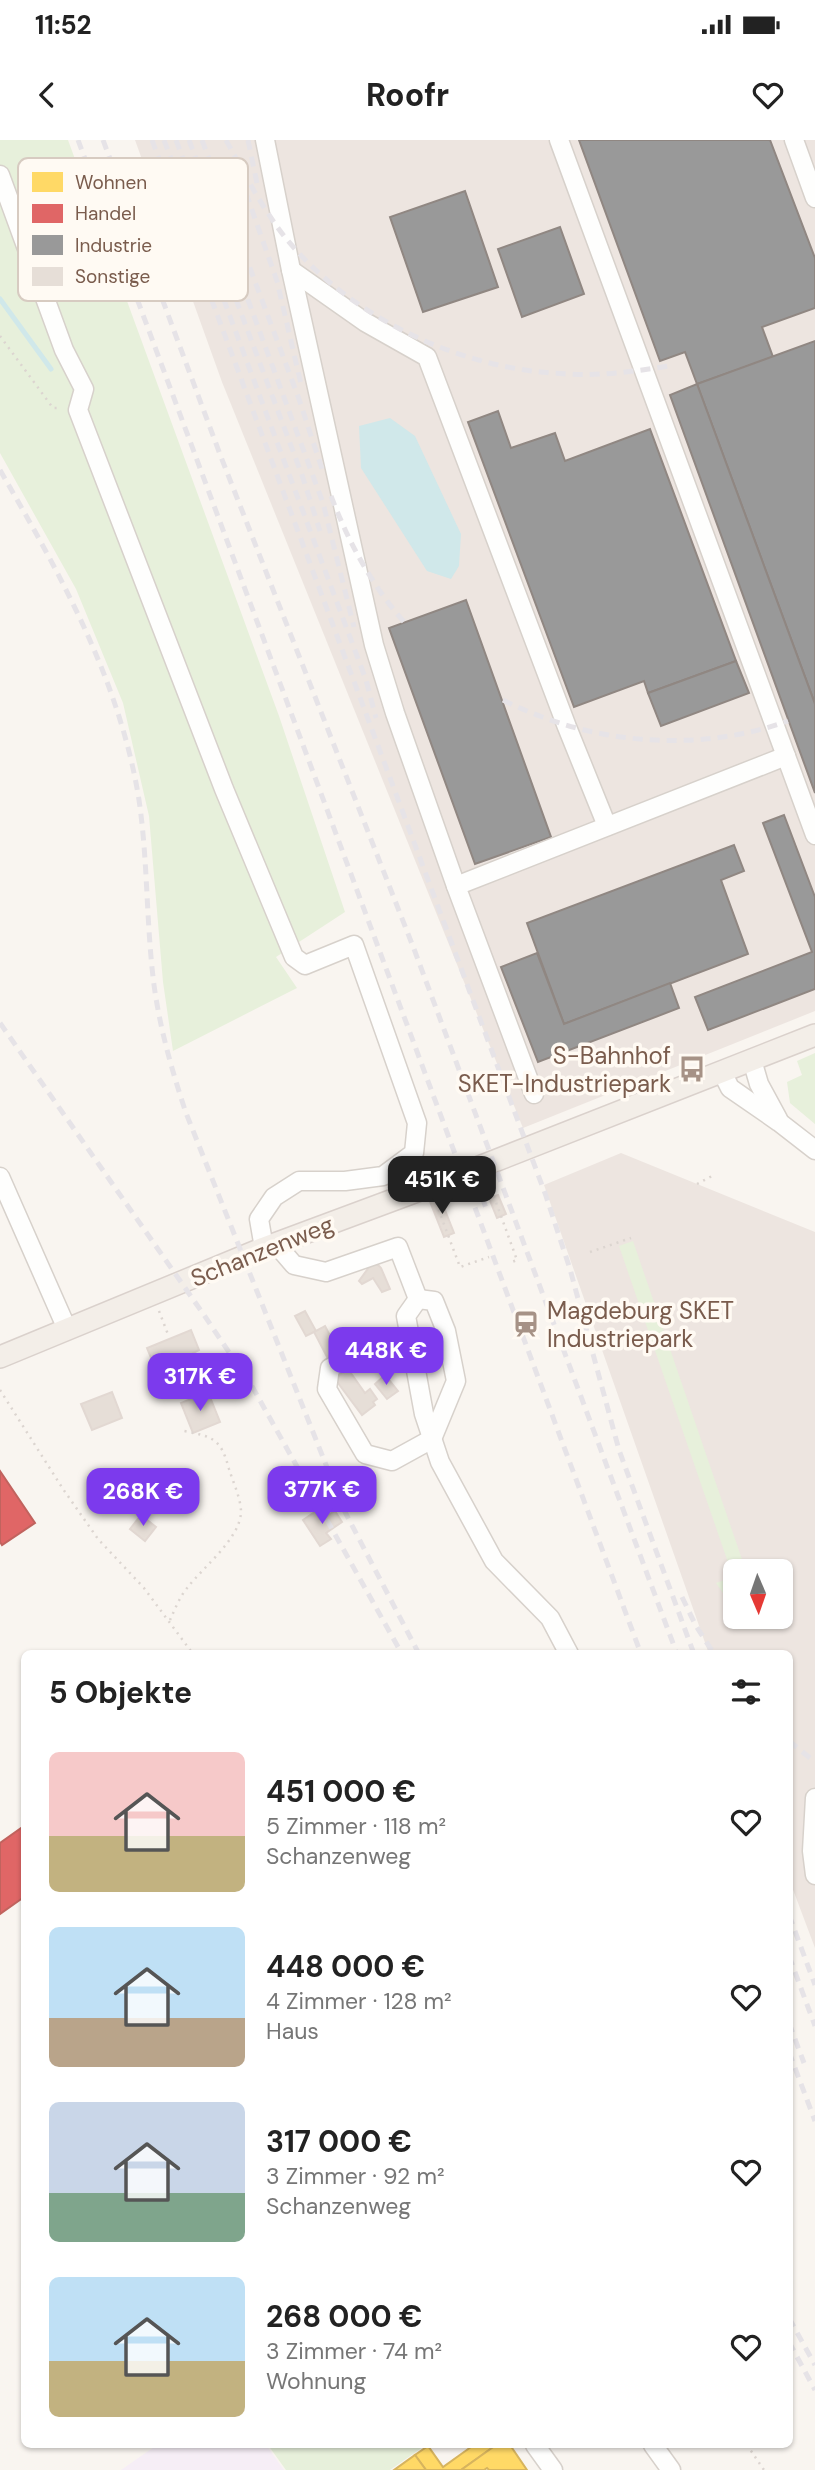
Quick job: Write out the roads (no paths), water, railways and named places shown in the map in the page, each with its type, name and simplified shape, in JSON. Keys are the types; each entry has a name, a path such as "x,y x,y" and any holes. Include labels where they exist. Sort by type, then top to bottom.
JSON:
{"main road":[{"name":"Schanzenweg","path":"0,1357 270,1246 449,1180 815,1035"}],"street":[{"path":"265,140 374,645 456,886 534,1094"},
{"path":"559,140 815,835"},
{"path":"794,140 815,198"},
{"path":"0,175 18,224"},
{"path":"291,270 365,322 427,357 607,826"},
{"path":"46,301 64,350 83,389 78,410 224,789 293,957 305,965 354,945 417,1123 414,1153 383,1176 345,1181 299,1181 274,1197 259,1219 270,1246 294,1265 326,1272 398,1247 418,1299"},
{"path":"456,886 786,756"},
{"path":"751,1060 759,1084 779,1122"},
{"path":"722,1072 730,1088 815,1150"},
{"path":"0,1177 67,1329"},
{"path":"418,1299 406,1316 424,1414 440,1462 494,1561 550,1618 567,1650"},
{"path":"339,1363 330,1368 327,1389 365,1454 393,1461 432,1439 456,1381 446,1331 434,1301 418,1299"},
{"path":"815,1798 812,1851 815,1875"},
{"path":"537,2448 552,2470"},
{"path":"655,2448 671,2470"}],"water":[{"path":"390,418 415,436 461,534 459,566 451,579 427,571 361,468 359,426"}],"waterway":[{"path":"0,299 51,369"}],"railway":[{"path":"78,140 85,158"},
{"path":"103,140 110,158"},
{"path":"152,140 159,158"},
{"path":"164,140 171,158"},
{"path":"176,140 183,158"},
{"path":"189,140 196,158"},
{"path":"202,140 209,158"},
{"path":"226,140 236,158"},
{"path":"248,140 258,188"},
{"path":"248,180 284,236 311,266 342,292 412,335 450,351 529,371 594,374 669,366"},
{"path":"248,199 277,281 301,384"},
{"path":"248,263 323,472"},
{"path":"248,300 323,503 354,627"},
{"path":"138,301 640,1650"},
{"path":"163,301 221,457 414,949 676,1650"},
{"path":"212,301 546,1196 570,1269 619,1450 693,1650"},
{"path":"224,301 366,680 376,718"},
{"path":"237,301 302,475 320,531"},
{"path":"0,470 85,629 118,712 139,800 151,962 157,1001 167,1050 186,1113 344,1510 417,1650"},
{"path":"331,496 362,562 381,593 404,622"},
{"path":"503,700 536,715 571,726 607,735 643,739 716,738 788,721"},
{"path":"0,1023 253,1388 400,1650"},
{"path":"471,1165 487,1211"},
{"path":"682,1597 711,1650"},
{"path":"793,1744 815,1762"},
{"path":"793,1926 815,1985"},
{"path":"793,1967 815,2026"},
{"path":"793,2034 804,2063"},
{"path":"793,2063 815,2121"},
{"path":"793,2325 815,2365"},
{"path":"793,2349 815,2390"}],"place":[{"name":"S-Bahnhof SKET-Industriepark","path":"692,1069"},
{"name":"Magdeburg SKET Industriepark","path":"526,1324"}]}
